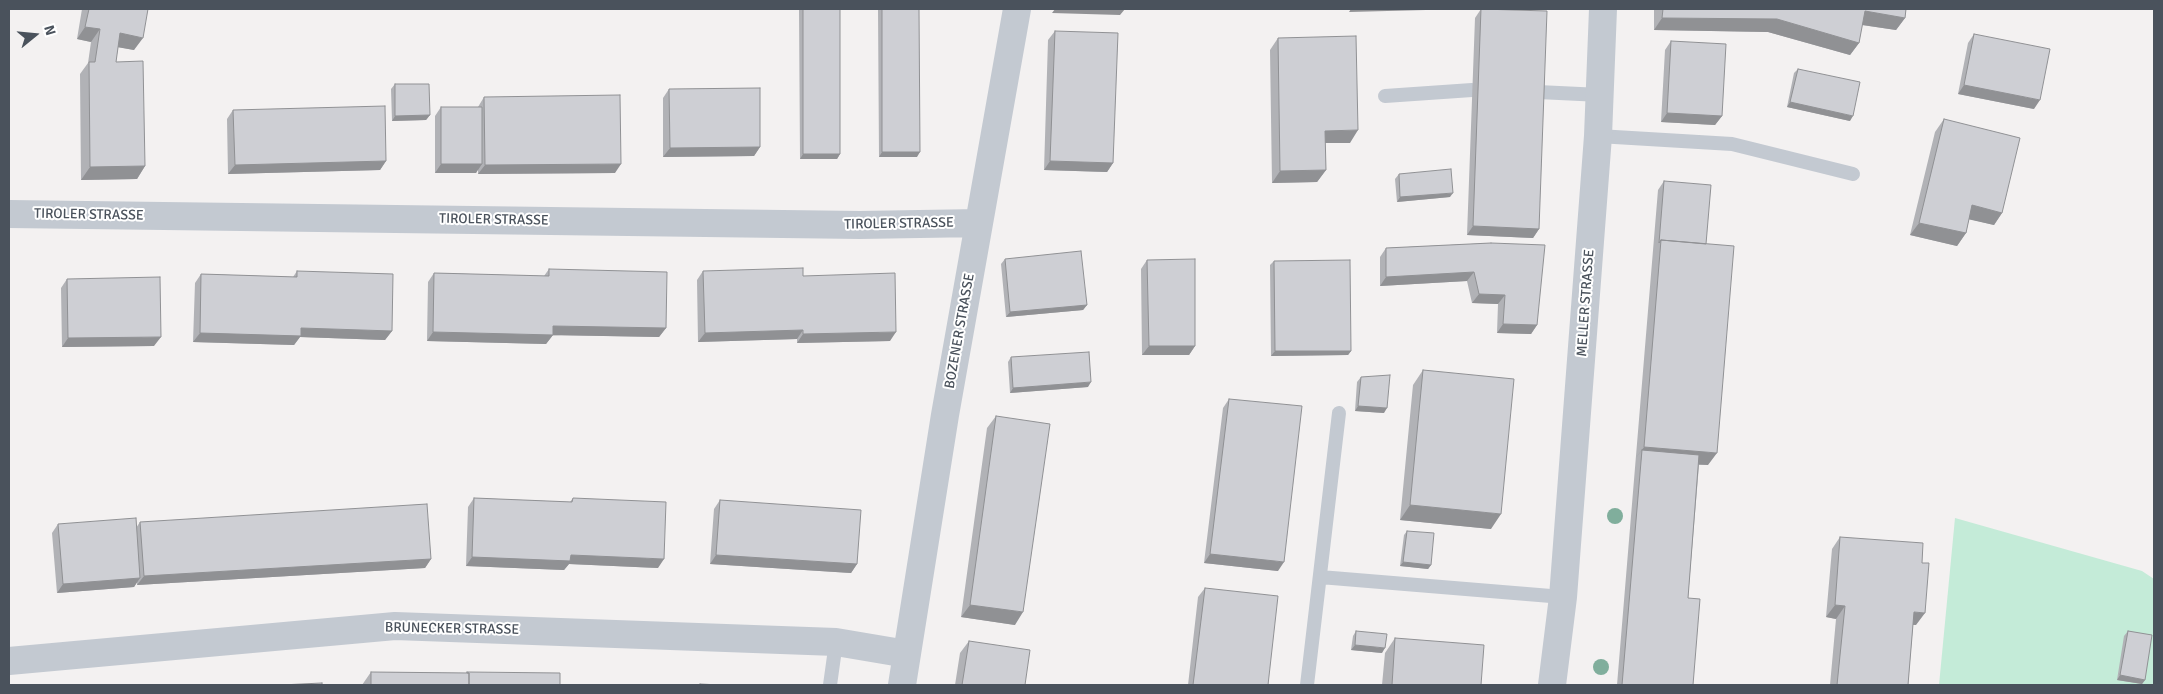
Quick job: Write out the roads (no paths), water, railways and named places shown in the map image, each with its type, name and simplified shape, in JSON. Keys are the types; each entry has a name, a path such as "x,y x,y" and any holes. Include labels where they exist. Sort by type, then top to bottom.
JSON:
{"street":[{"name":"BOZENER STRASSE","path":"902,685 945,415 1018,9"},
{"name":"MELLER STRASSE","path":"1552,685 1563,597 1598,136 1601,95 1602,9"},
{"name":"TIROLER STRASSE","path":"9,214 860,225 979,223"},
{"name":"BRUNECKER STRASSE","path":"9,661 396,626 836,642"},
{"path":"836,642 907,654"}],"lane":[{"path":"1385,96 1472,90"},
{"path":"1538,92 1601,95"},
{"path":"1598,136 1732,144 1853,174"},
{"path":"1307,685 1339,413"},
{"path":"1320,577 1563,597"},
{"path":"830,685 836,642"}]}
